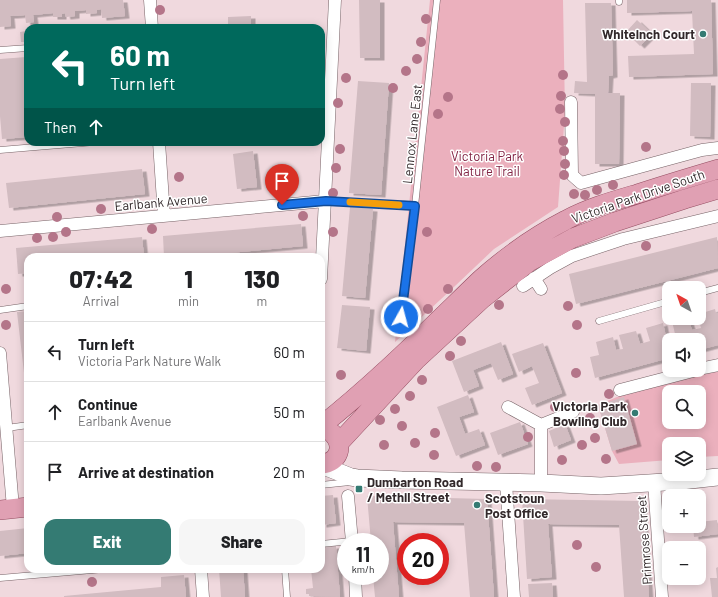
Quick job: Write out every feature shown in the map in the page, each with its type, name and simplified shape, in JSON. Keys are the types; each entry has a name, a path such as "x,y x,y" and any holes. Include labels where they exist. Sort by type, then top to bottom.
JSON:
{"main road":[{"name":"Victoria Park Drive South","path":"325,423 370,384 481,279 509,256 538,236 566,220 595,207 718,169"},
{"name":"Victoria Park Drive South","path":"325,464 330,463 338,455 339,446 416,360 482,299 529,262 573,238 615,222 718,189"},
{"path":"325,430 332,432 335,435 339,446"}],"street":[{"path":"150,0 152,24"},
{"path":"323,253 335,0"},
{"path":"571,102 572,175 580,183 702,150 718,148"},
{"path":"159,146 164,216"},
{"name":"Earlbank Avenue","path":"0,231 326,201"},
{"path":"523,286 550,268 572,256 623,239 718,216"},
{"path":"534,278 541,289"},
{"path":"0,353 4,421 17,508"},
{"path":"706,368 718,365"},
{"path":"620,390 671,377"},
{"path":"508,407 541,425"},
{"path":"541,425 573,412"},
{"path":"541,425 541,483"},
{"path":"339,446 343,458 350,467 359,475 372,479"},
{"path":"325,467 351,477 372,479 600,486 682,481 718,477"},
{"name":"Primrose Street","path":"654,482 662,597"},
{"path":"506,483 514,597"},
{"path":"348,496 351,533"},
{"path":"201,573 203,597"},
{"path":"355,585 356,597"}],"lane":[{"name":"Lennox Lane East","path":"401,317 415,206 437,0"},
{"path":"0,50 24,48"},
{"path":"0,150 43,146"},
{"path":"326,201 415,206"},
{"path":"706,291 718,288"},
{"path":"599,320 662,303"},
{"path":"0,310 24,307"},
{"path":"4,421 24,424"},
{"path":"325,485 372,479"},
{"path":"325,544 337,543"},
{"path":"0,578 58,573"},
{"path":"285,573 287,597"}],"green space":[{"name":"Victoria Park Nature Trail","path":"430,0 563,0 565,113 558,207 494,249 395,342"},
{"name":"Victoria Park Bowling Club","path":"718,370 718,456 706,457 706,437 662,437 662,461 619,464 612,451 598,405 624,394 691,377 706,377 706,373"}],"building":[{"path":"0,0 123,0 125,16 102,18 101,9 97,10 97,13 86,14 86,10 75,11 75,16 66,17 65,13 62,14 62,17 53,17 53,13 33,15 34,22 26,23 25,15 10,16 11,26 0,27"},
{"path":"359,0 380,0 380,58 360,58"},
{"name":"Whiteinch Court","path":"627,0 711,0 713,74 629,77 628,56 694,54 692,11 627,13"},
{"path":"585,3 611,3 613,75 609,76 608,93 620,93 619,164 595,164 595,94 574,93 575,81 587,82"},
{"path":"251,16 251,24 228,24 228,17"},
{"path":"637,20 652,34 640,46 626,32"},
{"path":"24,31 24,42 21,42 20,32"},
{"path":"24,57 24,137 2,139 0,116 0,59"},
{"path":"358,81 389,83 381,195 349,193"},
{"path":"691,83 711,83 710,137 690,136"},
{"path":"253,151 257,187 237,189 233,154"},
{"path":"142,169 145,194 9,208 6,183"},
{"path":"350,207 373,209 365,298 342,296"},
{"path":"301,224 303,246 229,253 164,253 163,236"},
{"path":"142,237 144,253 24,253 24,273 18,274 16,248"},
{"path":"717,237 718,268 576,304 569,274"},
{"path":"342,305 370,307 366,351 337,348"},
{"path":"715,309 716,313 718,313 718,345 706,348 706,333 675,333 673,325 690,325 692,330 701,328 700,325 706,325 706,312"},
{"path":"24,311 24,373 17,312"},
{"path":"662,323 665,333 662,333 662,360 595,378 590,357 599,355 596,342 613,337 616,350 623,349 619,335 636,331 640,344 650,341 646,328"},
{"path":"501,342 513,374 498,380 491,363 473,370 479,386 464,392 452,361"},
{"path":"543,343 562,393 532,405 525,388 539,383 532,366 519,372 512,354"},
{"path":"468,395 474,412 459,417 465,434 479,429 485,445 456,456 437,407"},
{"path":"624,397 637,444 612,451 598,405"},
{"path":"520,422 528,444 498,455 490,433"},
{"path":"565,424 571,440 554,447 549,431"},
{"path":"333,495 336,523 325,525 325,496"},
{"path":"367,496 487,499 494,597 470,597 464,523 393,522 399,597 375,597 374,585 389,585 389,533 370,533"},
{"path":"522,499 642,501 649,597 624,597 619,525 548,524 552,577 527,579"},
{"path":"717,520 718,534 694,537 694,533 706,533 706,521"},
{"path":"24,528 24,553 0,556 0,531"},
{"path":"336,546 337,585 339,585 340,597 309,596 309,594 306,594 306,589 313,588 311,573 325,573 325,547"},
{"path":"718,567 718,597 712,597 710,578 717,578 716,568"},
{"path":"219,573 243,573 245,597 221,597"},
{"path":"184,575 186,597 64,597 161,587 161,577"},
{"path":"552,583 553,597 529,597 528,584"}],"slow traffic":[{"path":"350,202 399,205"}],"place":[{"name":"Whiteinch Court","path":"703,34"},
{"name":"Victoria Park Bowling Club","path":"635,413"},
{"name":"Dumbarton Road / Methil Street","path":"359,489"},
{"name":"Scotstoun Post Office","path":"477,505"}],"route":[{"path":"282,205 326,201 415,206 401,317"}]}
